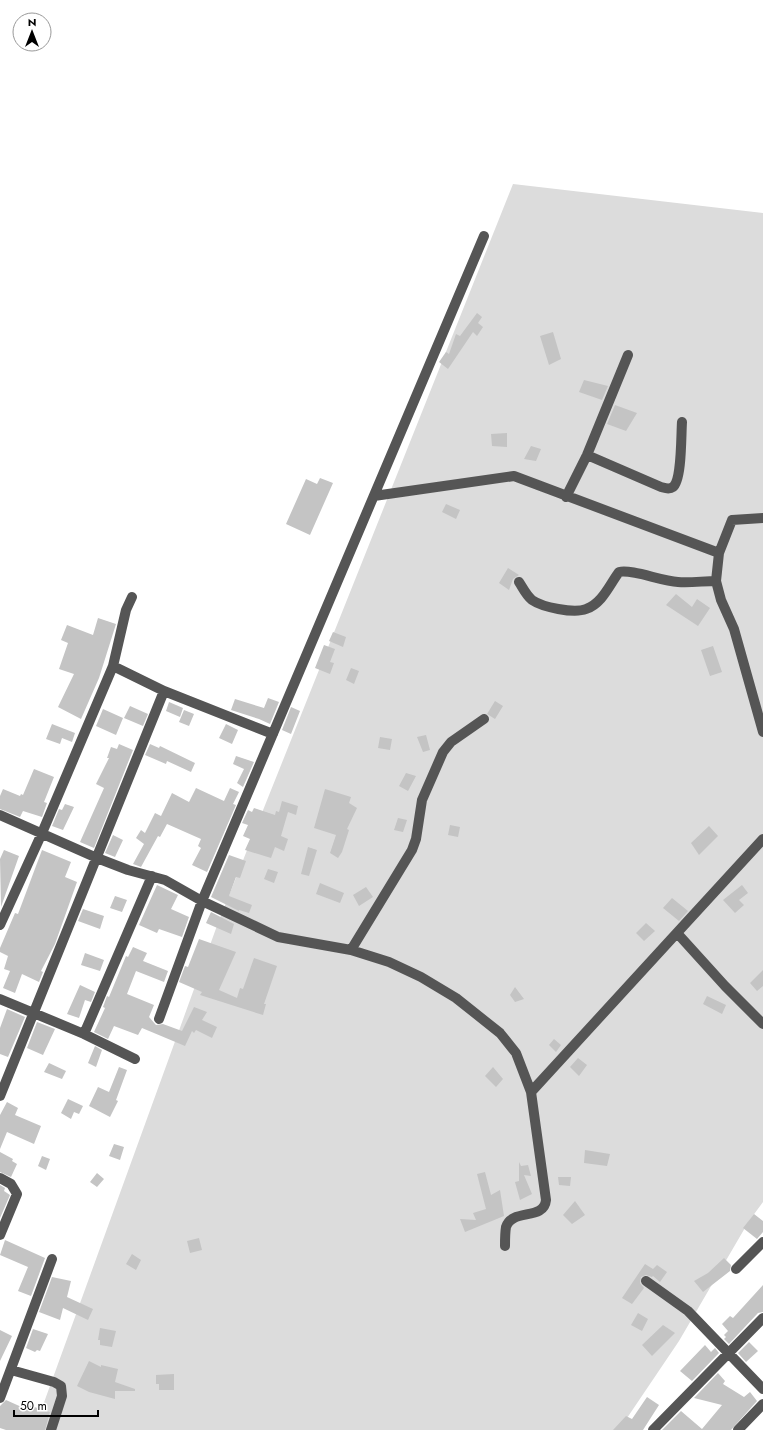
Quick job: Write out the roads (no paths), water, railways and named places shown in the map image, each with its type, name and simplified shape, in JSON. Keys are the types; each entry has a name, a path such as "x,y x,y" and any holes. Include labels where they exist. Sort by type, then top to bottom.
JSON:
{"street":[{"path":"159,1018 202,901 484,236"},
{"path":"566,497 587,455 628,355"},
{"path":"587,455 661,487 670,489 674,486 678,477 682,422"},
{"path":"374,496 514,476 719,554"},
{"path":"763,518 732,520 719,554 716,581 721,600 734,629 763,732"},
{"path":"519,582 530,598 537,603 559,609 586,610 605,594 619,572 625,570 652,578 678,582 716,581"},
{"path":"0,925 42,833 113,666 126,610 132,597"},
{"path":"113,666 164,691 273,734"},
{"path":"0,1096 164,691"},
{"path":"351,950 412,850 416,840 422,800 443,752 451,742 484,719"},
{"path":"0,815 97,858 128,870 165,880 202,901 278,937 351,950 407,970 441,988 479,1014 500,1033 516,1054 531,1092 546,1200 546,1206 541,1211 513,1219 508,1222 506,1228 505,1246"},
{"path":"531,1092 763,839"},
{"path":"84,1034 152,876"},
{"path":"677,933 725,986 763,1024"},
{"path":"0,999 84,1034 135,1059"},
{"path":"0,1178 12,1184 17,1194 0,1235"},
{"path":"736,1269 763,1242"},
{"path":"0,1398 52,1259"},
{"path":"646,1281 688,1312 763,1388"},
{"path":"653,1430 763,1318"},
{"path":"11,1370 54,1382 61,1386 62,1396 51,1430"},
{"path":"738,1430 763,1404"}]}
